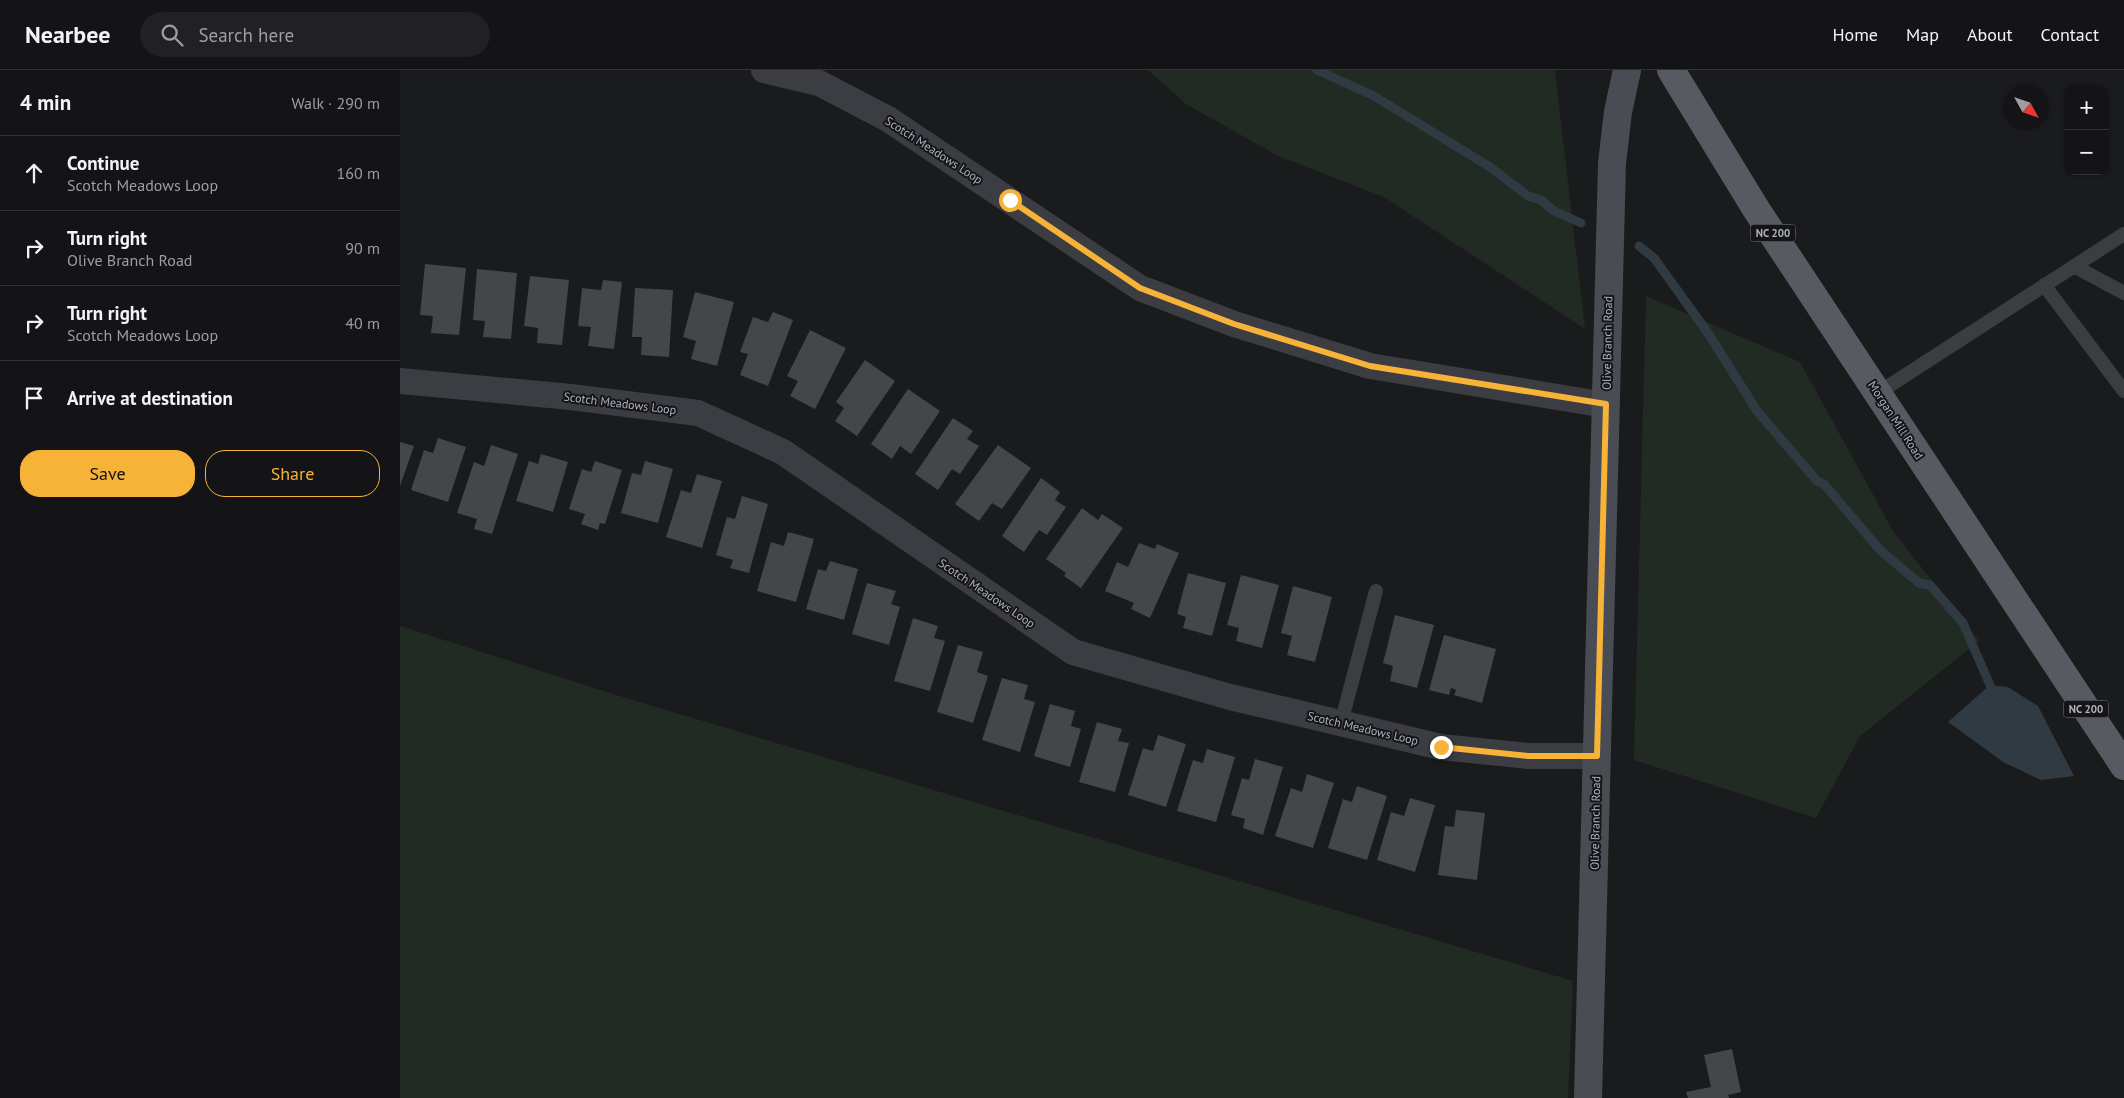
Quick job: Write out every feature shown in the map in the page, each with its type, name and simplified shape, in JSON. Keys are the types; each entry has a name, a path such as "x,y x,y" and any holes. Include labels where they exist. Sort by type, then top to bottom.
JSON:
{"main road":[{"name":"Morgan Mill Road","path":"1671,70 1751,201 2124,766"}],"street":[{"name":"Scotch Meadows Loop","path":"764,70 819,83 888,119 1140,288 1234,324 1370,366 1606,404"},
{"name":"Olive Branch Road","path":"1588,1098 1612,163 1618,112 1626,70"},
{"name":"Scotch Meadows Loop","path":"400,381 571,397 698,413 783,452 1073,652 1230,697 1441,747 1528,756 1597,756"}],"lane":[{"path":"1878,393 2124,234"},
{"path":"2074,266 2124,293"},
{"path":"2044,285 2124,391"},
{"path":"1341,723 1376,591"}],"shaded area":[{"path":"1148,70 1555,70 1585,329 1384,197 1278,156 1186,104"},
{"path":"1646,296 1800,362 1893,531 1979,641 1860,736 1816,818 1634,760"},
{"path":"400,626 629,699 1573,981 1568,1098 400,1098"},
{"path":"1990,685 2008,687 2038,706 2074,776 2041,780 2003,762 1948,722"}],"building":[{"path":"425,264 466,268 459,335 431,333 433,316 420,315"},
{"path":"477,269 517,273 511,339 483,337 485,321 473,320"},
{"path":"530,276 569,280 562,345 537,343 538,328 524,326"},
{"path":"603,280 622,282 614,349 588,346 591,327 578,326 582,288 601,290"},
{"path":"635,288 673,290 669,357 641,355 642,337 632,337"},
{"path":"695,292 734,302 717,366 691,359 696,341 683,337"},
{"path":"773,312 793,320 768,386 740,375 748,354 740,352 753,317 768,322"},
{"path":"810,330 846,348 815,409 790,396 798,381 787,376"},
{"path":"865,360 895,381 857,436 835,421 844,408 836,402"},
{"path":"908,389 940,411 911,454 900,446 892,459 871,444"},
{"path":"953,418 973,431 967,439 979,446 960,474 952,469 938,490 915,474"},
{"path":"438,438 466,447 448,502 411,490 424,450 433,453"},
{"path":"400,442 414,446 400,486"},
{"path":"491,445 518,454 492,534 474,529 477,519 457,513 474,462 484,466"},
{"path":"998,445 1031,468 1002,509 992,503 979,521 955,504"},
{"path":"541,454 568,462 553,512 516,501 529,461 538,464"},
{"path":"595,461 622,470 605,524 600,523 598,530 581,524 585,514 569,509 582,469 591,472"},
{"path":"645,461 673,469 658,523 621,513 632,473 641,475"},
{"path":"697,474 722,481 702,548 666,537 681,490 691,493"},
{"path":"1041,478 1060,492 1055,500 1066,507 1047,535 1039,530 1024,552 1002,536"},
{"path":"742,496 768,504 749,573 730,568 733,560 716,555 727,517 735,519"},
{"path":"1082,508 1098,520 1102,514 1123,528 1081,588 1064,576 1066,573 1046,559"},
{"path":"788,532 814,539 796,602 757,591 771,542 784,546"},
{"path":"1139,543 1155,549 1157,544 1179,553 1150,618 1131,609 1134,603 1105,591 1117,562 1128,567"},
{"path":"830,561 858,569 844,620 806,609 818,569 826,571"},
{"path":"1188,573 1226,583 1212,636 1183,628 1186,617 1177,614"},
{"path":"1241,575 1279,585 1262,648 1236,641 1239,628 1227,625"},
{"path":"867,583 896,591 891,604 900,607 889,645 852,634"},
{"path":"1293,586 1332,597 1315,662 1287,655 1292,636 1281,633"},
{"path":"1395,615 1434,625 1417,688 1390,681 1393,666 1383,663"},
{"path":"913,618 938,626 934,638 945,641 930,691 894,681"},
{"path":"1444,635 1496,649 1482,703 1454,695 1456,690 1451,688 1449,695 1429,690"},
{"path":"958,645 983,652 977,672 988,676 973,723 937,712"},
{"path":"1002,678 1028,685 1024,699 1035,702 1020,752 982,740"},
{"path":"1050,704 1075,711 1071,726 1081,729 1070,767 1034,756"},
{"path":"1097,722 1122,729 1118,741 1129,743 1115,792 1079,782"},
{"path":"1158,735 1186,744 1166,807 1128,795 1143,748 1153,751"},
{"path":"1207,749 1235,757 1216,822 1177,811 1193,760 1203,763"},
{"path":"1255,759 1283,767 1263,835 1243,828 1245,819 1231,815 1242,778 1249,780"},
{"path":"1307,774 1334,783 1313,848 1275,836 1291,788 1302,792"},
{"path":"1357,786 1387,796 1367,860 1328,848 1343,799 1352,802"},
{"path":"1410,798 1435,805 1415,872 1377,860 1391,812 1404,816"},
{"path":"1456,810 1485,813 1477,880 1438,875 1445,826 1454,827"},
{"path":"1732,1049 1741,1092 1728,1095 1729,1098 1688,1098 1686,1092 1711,1087 1704,1055"}],"waterway":[{"path":"1317,70 1374,96 1490,167 1528,196 1541,200 1554,211 1581,223"},
{"path":"1639,246 1654,258 1708,333 1757,411 1817,481 1824,484 1880,550 1919,583 1930,585 1963,623 1990,685"}],"route":[{"path":"1010,200 1140,288 1234,324 1370,366 1606,404 1597,756 1528,756 1441,747"}]}
